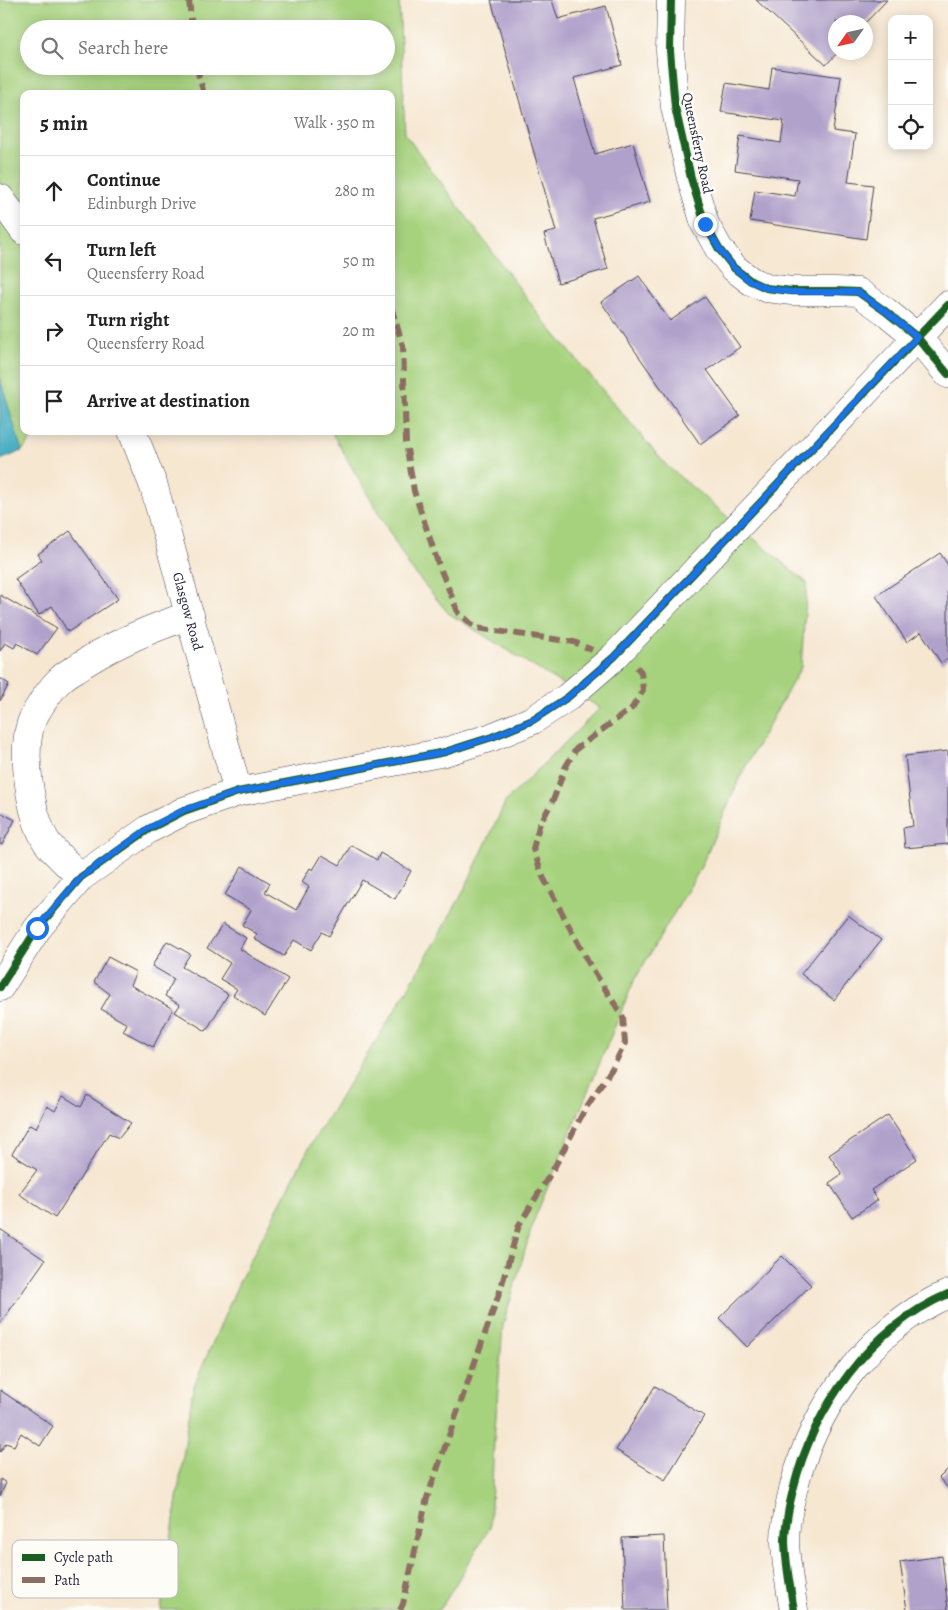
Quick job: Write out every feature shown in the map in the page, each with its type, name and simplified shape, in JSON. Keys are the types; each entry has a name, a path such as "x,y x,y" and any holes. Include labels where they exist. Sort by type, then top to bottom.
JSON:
{"street":[{"name":"Queensferry Road","path":"671,0 670,52 675,107 691,178 705,224 719,249 734,268 750,281 766,288 792,292 858,292 917,337 948,374"},
{"path":"0,198 20,226"},
{"path":"0,987 37,928 81,877 149,828 184,810 238,792 445,752 492,737 533,720 568,697 614,657 948,305"},
{"name":"Glasgow Road","path":"134,435 154,487 238,792"},
{"path":"81,877 47,842 35,810 28,778 27,747 32,722 47,696 61,678 99,654 143,632 190,615"},
{"path":"794,1610 785,1541 792,1494 799,1467 810,1438 829,1402 851,1372 875,1345 905,1319 948,1294"}],"green space":[{"path":"0,0 399,0 405,134 543,320 667,466 807,583 801,667 742,773 699,871 634,981 534,1220 503,1325 494,1441 490,1527 440,1610 161,1610 163,1598 178,1598 178,1540 171,1540 193,1388 240,1280 311,1144 399,1004 461,896 506,801 600,708 448,613 409,566 333,435 395,435 395,90 20,90 20,435 36,435 22,451 0,460"}],"water":[{"path":"0,378 22,451 0,460"}],"building":[{"path":"491,0 552,0 558,19 606,6 622,65 574,78 595,154 633,143 650,202 593,218 608,269 558,283 544,234 556,231"},
{"path":"756,0 887,0 873,15 828,15 828,60 831,60 826,65"},
{"path":"772,67 841,77 833,131 855,134 848,182 873,185 866,239 750,221 755,190 795,196 798,179 735,170 740,136 781,143 784,121 721,112 726,83 769,90"},
{"path":"639,276 670,321 705,297 740,347 707,370 740,416 700,444 601,302"},
{"path":"70,531 118,599 68,632 52,606 39,615 15,579 42,560 38,554"},
{"path":"940,553 948,565 948,659 941,663 921,632 907,642 876,596"},
{"path":"0,595 57,628 37,655 17,643 14,648 5,643 0,651"},
{"path":"0,678 9,684 0,701"},
{"path":"948,751 948,844 905,848 903,828 913,826 905,756"},
{"path":"0,812 15,820 2,845 0,844"},
{"path":"351,845 377,860 380,853 411,871 395,899 362,880 329,936 322,932 311,950 294,940 284,956 254,939 257,934 242,925 251,910 225,895 242,866 270,883 265,892 296,910 309,887 302,882 310,868 313,870 322,855 340,865"},
{"path":"848,915 881,940 834,1000 801,974"},
{"path":"223,924 246,938 240,949 288,979 265,1016 233,995 237,989 220,979 230,963 207,948"},
{"path":"167,941 190,954 182,967 228,994 206,1031 175,1012 180,1005 165,996 174,979 152,966"},
{"path":"108,957 136,972 130,985 173,1009 153,1047 123,1031 127,1024 101,1009 110,994 94,982"},
{"path":"87,1095 131,1123 119,1138 109,1133 55,1218 19,1194 37,1170 12,1154 29,1125 36,1128 47,1106 55,1111 63,1096 81,1107"},
{"path":"888,1115 917,1159 871,1190 878,1200 852,1217 829,1183 842,1174 829,1155"},
{"path":"0,1229 45,1260 0,1324"},
{"path":"782,1256 811,1285 747,1347 719,1318"},
{"path":"655,1386 704,1416 665,1480 616,1450"},
{"path":"0,1390 53,1426 40,1446 21,1433 14,1446 6,1443 0,1452"},
{"path":"948,1469 948,1488 939,1478"},
{"path":"0,1479 6,1483 0,1496"},
{"path":"664,1536 667,1610 625,1610 622,1538"},
{"path":"942,1556 948,1610 907,1610 900,1562"}],"marked path":[{"path":"189,0 191,20"},
{"path":"199,75 203,90"},
{"path":"395,320 403,346 406,443 414,491 438,563 458,612 476,628 574,642 592,650"},
{"path":"400,1610 403,1604 427,1498 500,1291 519,1225 554,1168 584,1111 613,1067 625,1043 623,1017 588,962 543,877 533,849 539,826 554,798 565,768 576,749 632,708 643,690 641,672 633,663"}],"cycle path":[{"path":"671,0 670,51 675,107 691,178 705,224 719,249 734,268 751,281 766,288 792,291 858,292 917,337 948,374"},
{"path":"0,987 37,929 81,877 149,829 184,811 238,792 445,752 492,737 533,720 568,697 614,657 948,305"},
{"path":"794,1610 786,1559 786,1529 793,1490 802,1460 815,1430 830,1401 848,1374 870,1350 893,1328 919,1309 948,1294"}],"route":[{"path":"37,928 81,877 149,828 184,810 238,792 445,752 492,737 533,720 568,697 614,657 917,337 858,292 792,292 766,288 750,281 734,268 719,249 705,224"}]}
